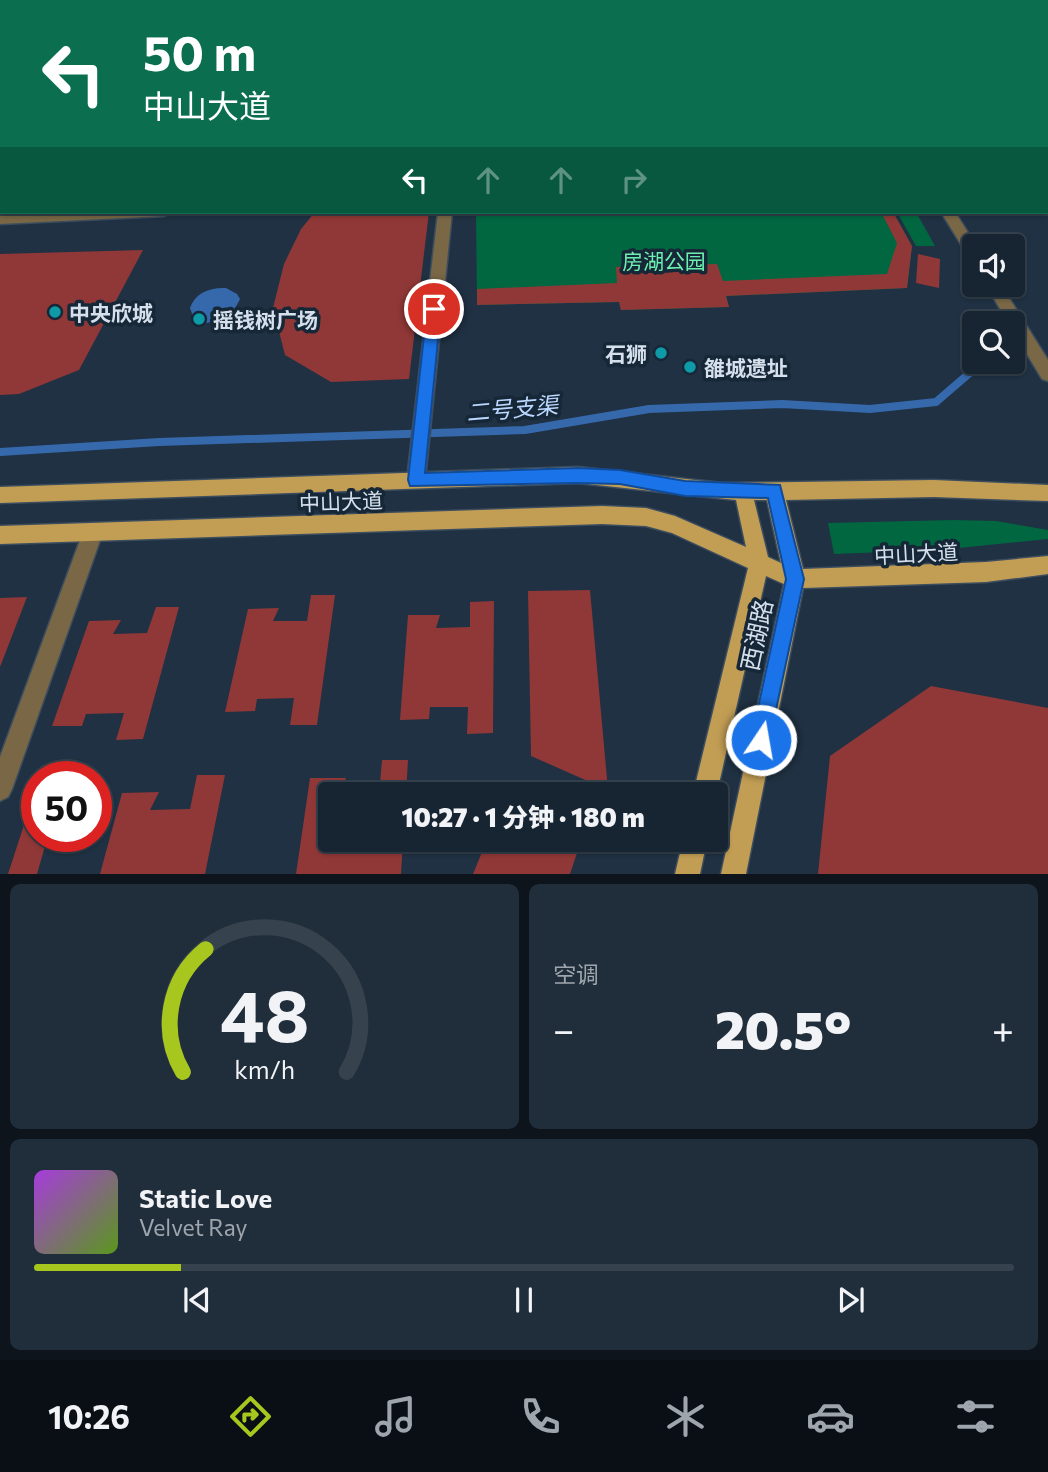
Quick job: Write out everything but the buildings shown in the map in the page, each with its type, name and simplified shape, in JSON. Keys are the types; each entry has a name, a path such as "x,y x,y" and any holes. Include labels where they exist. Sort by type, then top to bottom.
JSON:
{"main road":[{"name":"中山大道","path":"0,495 599,476 685,489 743,492 1001,488 1048,493"},
{"name":"西湖路","path":"733,873 795,579 774,490"},
{"path":"708,782 759,562 743,492"},
{"name":"中山大道","path":"0,535 602,515 646,517 675,524 795,579 986,572 1048,565"},
{"path":"687,873 692,852"}],"street":[{"path":"0,219 117,214"},
{"path":"416,480 444,214"},
{"path":"948,214 962,235"},
{"path":"1000,297 1048,374"},
{"path":"0,789 93,532"}],"green space":[{"name":"房湖公园","path":"476,214 894,214 912,246 907,288 726,296 729,307 621,310 619,302 477,305"},
{"path":"898,214 917,214 935,246 916,246"},
{"path":"996,521 1048,530 1048,539 939,550 834,554 828,523"}],"water":[{"path":"226,288 240,299 231,316 207,323 194,319 190,308 195,298 209,290"}],"waterway":[{"name":"二号支渠","path":"0,452 159,442 525,430 649,409 782,404 870,409 936,402 969,374"}],"place":[{"name":"中央欣城","path":"55,312"},
{"name":"摇钱树广场","path":"199,319"},
{"name":"石狮","path":"661,353"},
{"name":"雒城遗址","path":"690,367"}],"route":[{"path":"434,309 416,480 578,475 620,477 685,489 743,492 774,490 795,579 761,740"}]}
